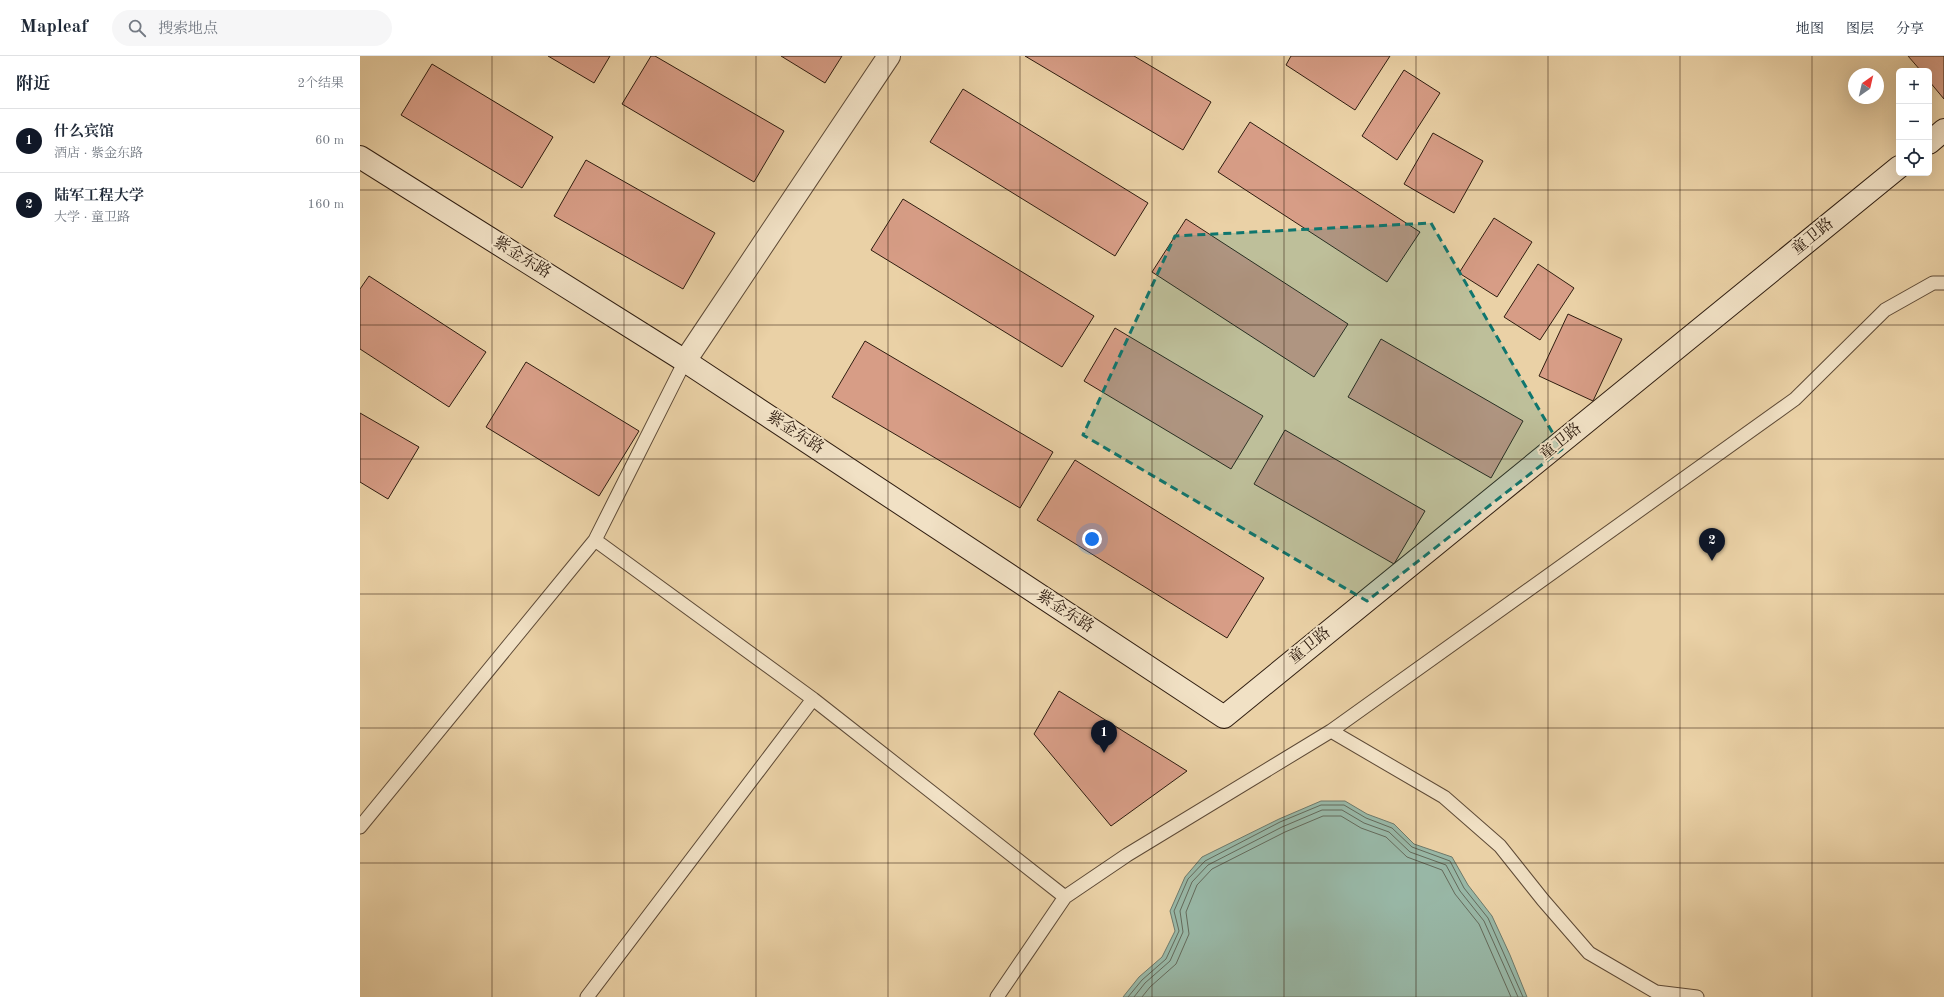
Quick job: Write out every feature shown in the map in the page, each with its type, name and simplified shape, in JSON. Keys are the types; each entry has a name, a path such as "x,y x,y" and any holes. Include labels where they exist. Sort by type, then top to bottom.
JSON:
{"street":[{"path":"685,361 889,56"},
{"path":"1932,140 1944,130"},
{"name":"紫金东路","path":"360,157 685,361 1224,717"},
{"name":"童卫路","path":"1224,717 1896,169"}],"lane":[{"path":"996,997 1065,897 1127,855 1331,731 1795,399 1885,310 1933,283 1944,283"},
{"path":"360,827 595,540 685,361"},
{"path":"595,540 813,699 1065,897"},
{"path":"587,997 813,699"},
{"path":"1331,731 1444,797 1495,841 1543,900 1590,953 1656,992 1697,997"}],"highlighted area":[{"path":"1431,223 1562,449 1367,601 1083,435 1175,236"}],"water":[{"path":"1321,801 1345,801 1367,814 1394,824 1414,844 1452,857 1468,885 1492,916 1527,997 1123,997 1139,977 1162,957 1175,931 1170,911 1185,877 1202,857 1279,819"}],"building":[{"path":"548,56 610,56 594,83"},
{"path":"651,56 655,56 784,131 754,182 622,104"},
{"path":"781,56 842,56 825,83"},
{"path":"1025,56 1134,56 1211,102 1183,150"},
{"path":"1291,56 1390,56 1355,110 1286,65"},
{"path":"1908,56 1944,56 1944,99 1932,85 1932,68 1918,68"},
{"path":"432,64 553,137 522,188 401,115"},
{"path":"1404,70 1440,93 1397,160 1362,136"},
{"path":"963,89 1148,203 1115,256 930,142"},
{"path":"1250,122 1420,232 1387,282 1218,172"},
{"path":"1433,133 1483,161 1454,213 1404,184"},
{"path":"586,160 715,233 683,289 554,216"},
{"path":"903,199 1094,316 1062,367 871,250"},
{"path":"1494,218 1532,242 1497,297 1459,273"},
{"path":"1186,219 1348,324 1314,377 1152,272"},
{"path":"1538,264 1574,288 1540,340 1504,317"},
{"path":"369,276 486,352 449,407 360,349 360,289"},
{"path":"1568,314 1622,339 1593,401 1539,376"},
{"path":"1115,328 1263,416 1231,469 1084,381"},
{"path":"1381,339 1523,421 1491,478 1348,397"},
{"path":"865,341 1053,452 1020,508 832,397"},
{"path":"526,362 639,431 599,496 486,427"},
{"path":"360,413 419,447 388,499 360,482"},
{"path":"1285,430 1425,511 1394,564 1254,484"},
{"path":"1075,460 1264,578 1227,638 1037,520"},
{"path":"1059,691 1187,771 1111,826 1034,734"}],"place":[{"name":"陆军工程大学","path":"1712,561"},
{"name":"什么宾馆","path":"1104,753"}]}
